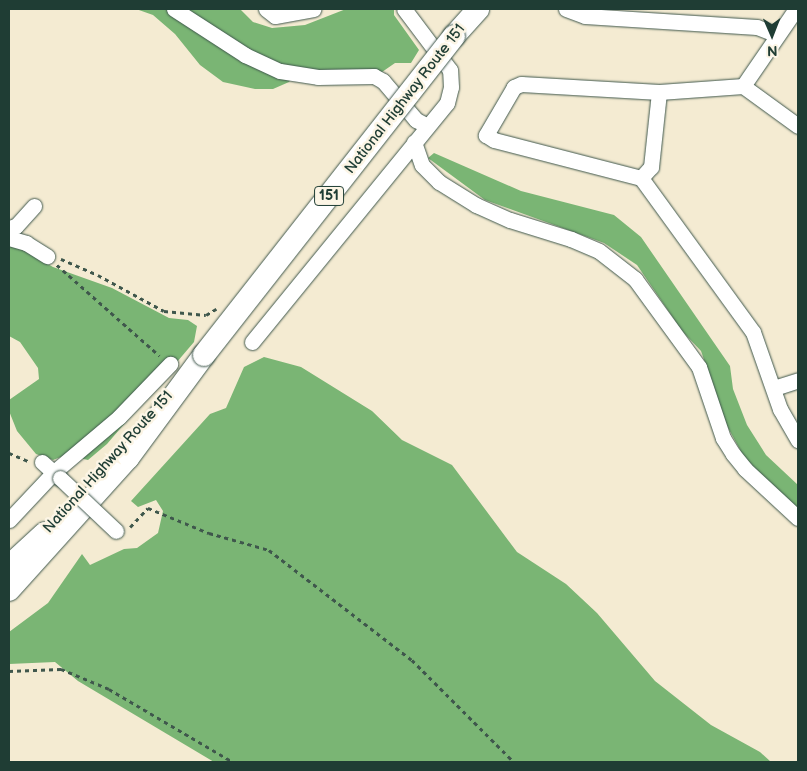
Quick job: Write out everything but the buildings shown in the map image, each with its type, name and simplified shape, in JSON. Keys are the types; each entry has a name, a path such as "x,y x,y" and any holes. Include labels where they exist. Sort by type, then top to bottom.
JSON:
{"highway":[{"name":"National Highway Route 151","path":"9,590 128,458 204,355 454,36 478,9"},
{"name":"National Highway Route 151","path":"9,566 62,516 121,452 204,355"}],"street":[{"path":"174,9 245,55 280,71 318,77 374,76 383,81 416,120 428,126"},
{"path":"266,9 275,16 313,9"},
{"path":"252,342 447,103 451,87 450,70 404,9"},
{"path":"566,9 584,16 757,27 778,35"},
{"path":"743,86 796,9"},
{"path":"798,126 743,86 659,92 521,84 514,87 486,135 494,140 641,178 753,332 780,409 798,440"},
{"path":"641,178 651,167 659,92"},
{"path":"414,142 422,165 439,182 476,205 510,220 571,239 599,251 635,279 699,367 723,438 733,454 745,469 798,518"},
{"path":"9,228 16,226 34,206"},
{"path":"9,238 26,243 47,256"},
{"path":"9,520 119,416 170,364"},
{"path":"774,388 798,380"},
{"path":"42,462 116,531"}],"path":[{"path":"47,256 98,275 164,311 206,315 219,307"},
{"path":"47,256 170,364"},
{"path":"9,453 42,462"},
{"path":"116,531 121,535 148,508 209,533 269,550 412,660 514,762"},
{"path":"9,671 61,669 109,689 233,762"}],"green space":[{"path":"136,9 240,9 253,22 272,28 305,25 346,9 394,9 394,15 419,50 411,63 395,63 382,72 296,72 289,82 273,89 255,89 223,82 200,65 175,34 153,15"},
{"path":"434,153 521,191 614,215 641,237 730,366 733,389 747,425 766,455 798,485 798,511 782,499 743,455 727,426 701,351 682,331 637,265 604,243 485,200 428,158"},
{"path":"9,242 53,267 112,288 169,318 188,320 197,326 194,342 107,444 88,460 66,455 53,460 36,454 17,431 9,411 9,400 39,379 38,368 20,342 9,336"},
{"path":"264,357 301,367 372,411 402,440 452,465 517,552 566,584 597,613 655,681 711,725 760,752 771,762 214,762 78,681 55,662 9,664 9,632 48,603 82,554 90,565 124,549 137,548 158,533 163,511 156,500 138,507 131,501 210,414 226,408 244,367"}]}
